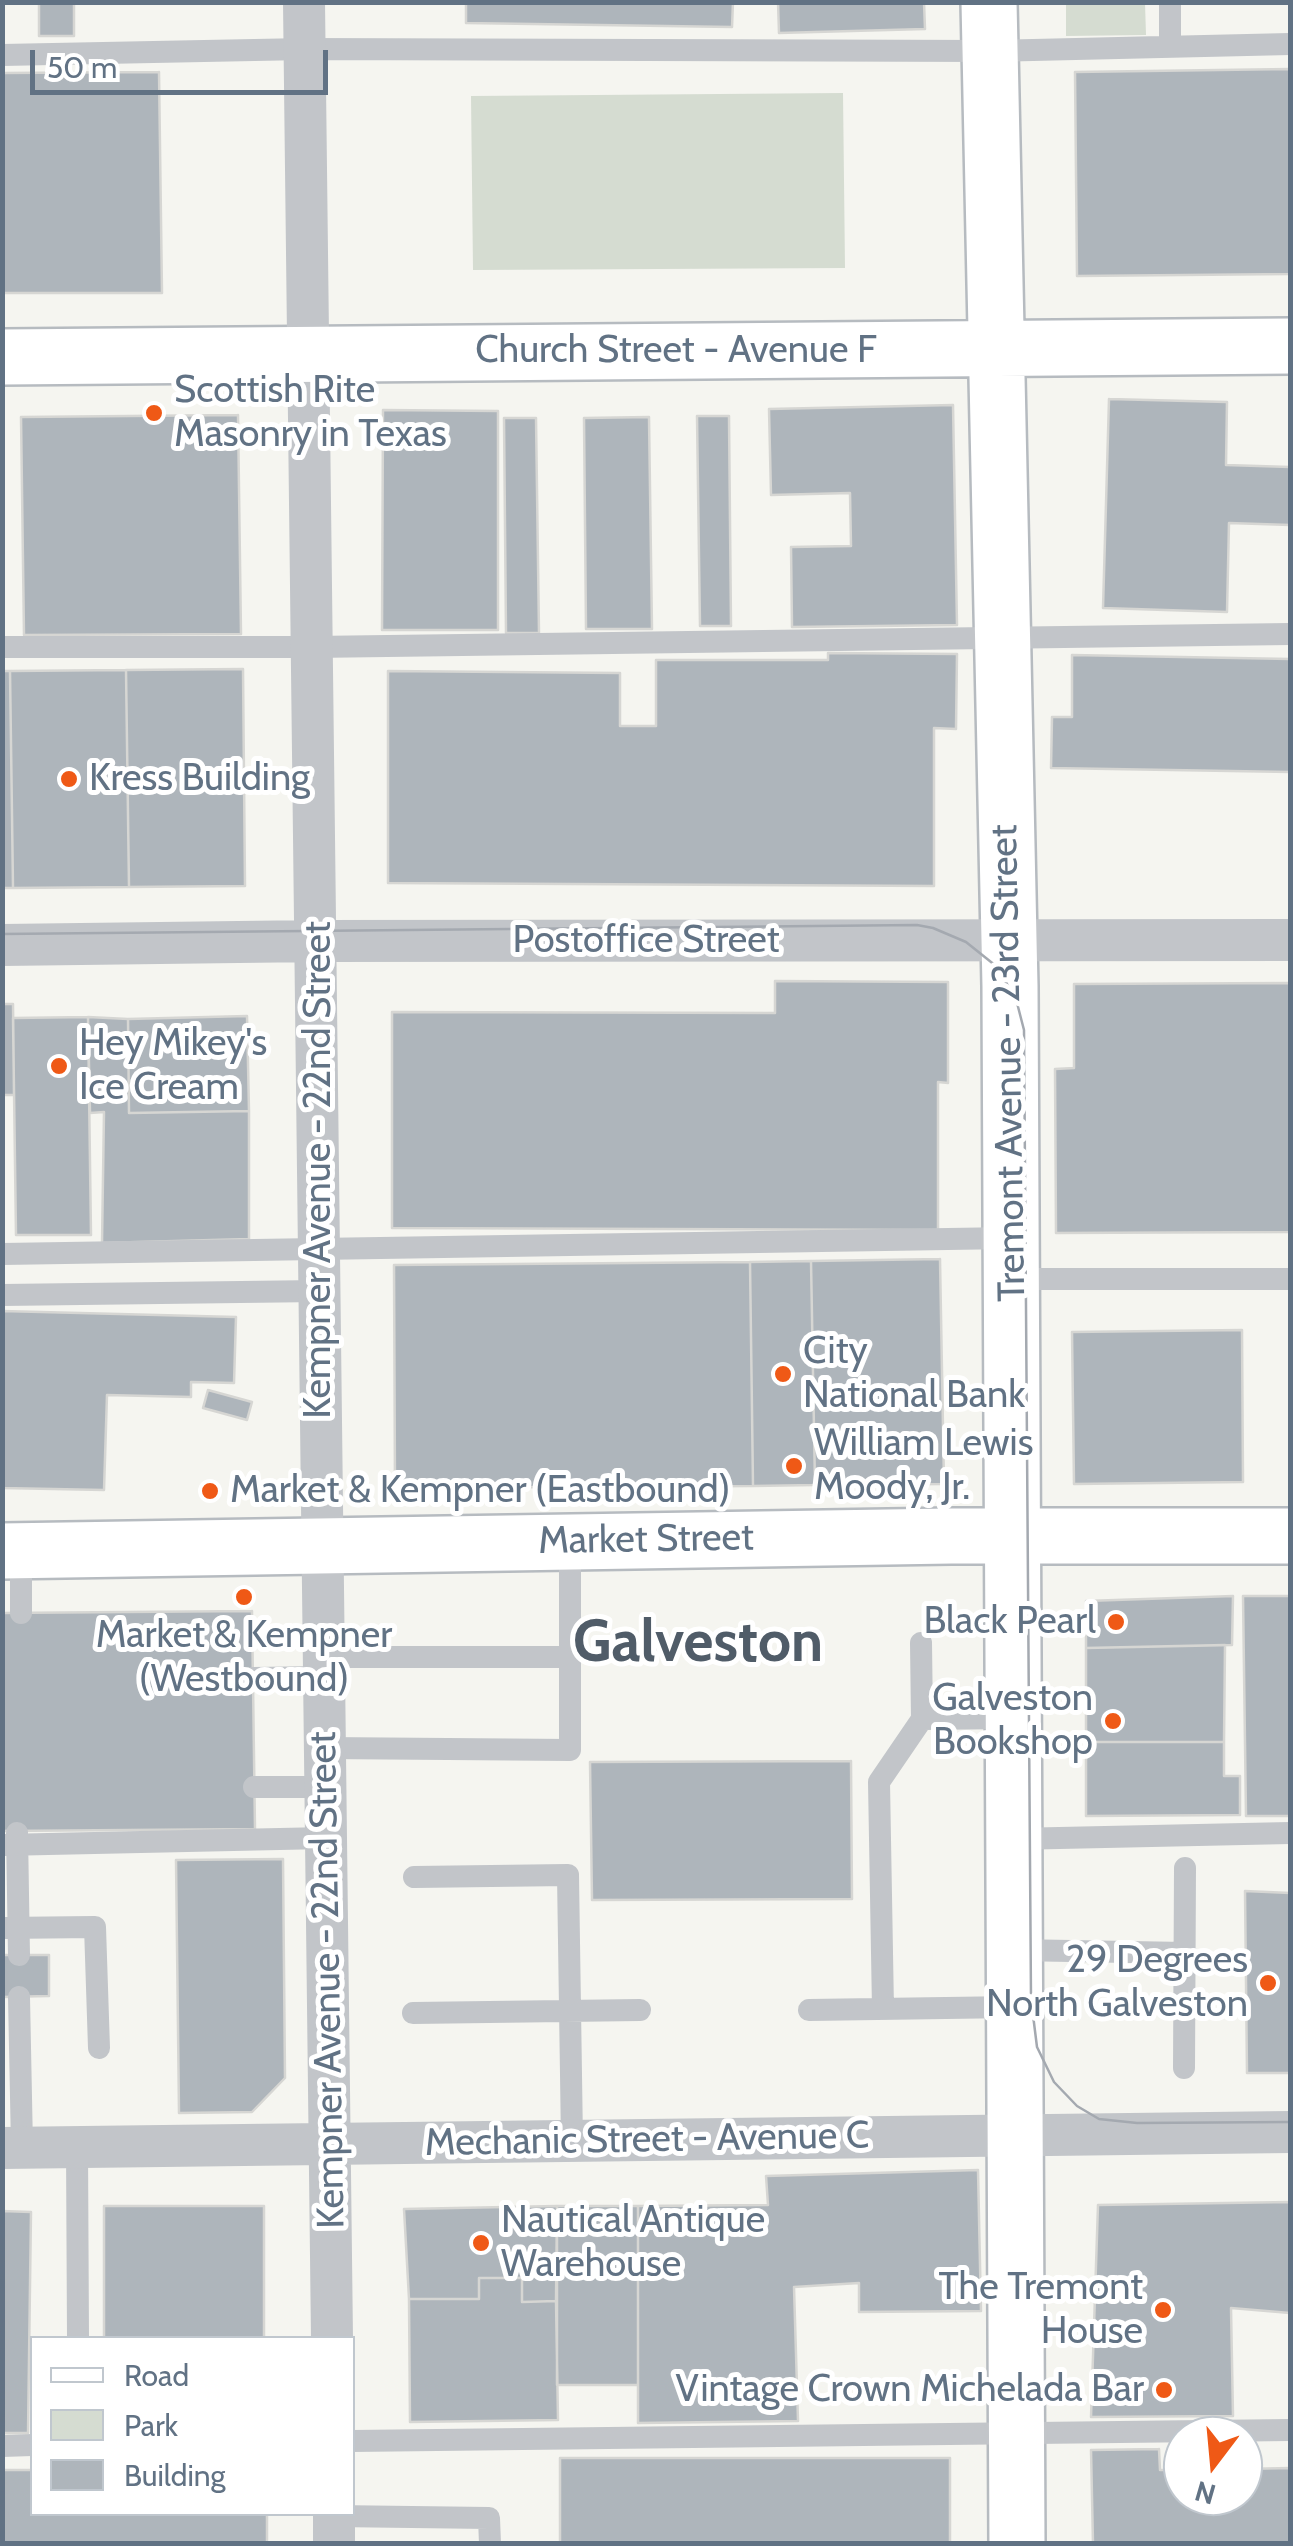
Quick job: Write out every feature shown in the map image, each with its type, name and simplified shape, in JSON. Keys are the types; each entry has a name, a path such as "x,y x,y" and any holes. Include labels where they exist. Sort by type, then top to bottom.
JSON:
{"street":[{"name":"Kempner Avenue - 22nd Street","path":"304,2 332,2336"},
{"name":"Tremont Avenue - 23rd Street","path":"990,27 1015,1536 1017,2544"},
{"name":"Church Street - Avenue F","path":"2,357 1290,346"},
{"name":"Postoffice Street","path":"2,945 1290,940"},
{"name":"Market Street","path":"12,1551 570,1541 1290,1536"},
{"name":"Mechanic Street - Avenue C","path":"12,2148 1290,2132"}],"lane":[{"path":"1170,2 1170,47"},
{"path":"2,55 304,50 990,27 1170,47 1290,44"},
{"path":"2,647 312,647 1290,634"},
{"path":"2,1254 320,1270 1011,1259 1284,1279"},
{"path":"2,1295 91,1303 320,1270"},
{"path":"254,1788 325,1767 570,1750 570,1541"},
{"path":"12,1551 22,1612"},
{"path":"883,2009 879,1782 922,1719 921,1643"},
{"path":"253,1678 324,1667 570,1657"},
{"path":"922,1719 1014,1718"},
{"path":"1013,1839 1290,1833"},
{"path":"19,1955 10,1928 12,1840 326,1838"},
{"path":"1184,2068 1186,1868"},
{"path":"414,1877 568,1875 572,2141"},
{"path":"10,1928 95,1928 99,2048"},
{"path":"1014,1950 1186,1952"},
{"path":"12,2148 19,1997"},
{"path":"809,2010 1014,2007"},
{"path":"413,2013 640,2010"},
{"path":"77,2147 78,2336"},
{"path":"355,2441 1290,2430"},
{"path":"2,2446 30,2445"},
{"path":"334,2524 489,2518 490,2544"}],"green space":[{"path":"1066,3 1145,3 1146,35 1066,36"},
{"path":"843,93 845,268 473,270 471,96"}],"building":[{"path":"39,2 74,2 74,36 39,36"},
{"path":"466,2 733,2 732,27 466,23"},
{"path":"778,2 924,2 925,29 779,33"},
{"path":"1290,69 1290,274 1077,276 1075,72"},
{"path":"159,72 162,293 2,293 2,73"},
{"path":"1109,399 1227,402 1226,465 1290,467 1290,525 1229,523 1227,612 1103,608"},
{"path":"953,405 957,625 792,627 791,547 851,546 850,493 771,495 769,409"},
{"path":"383,410 498,411 498,630 382,630"},
{"path":"238,415 241,634 24,635 21,417"},
{"path":"697,416 729,416 731,626 700,626"},
{"path":"649,417 652,629 586,629 584,418"},
{"path":"504,418 536,418 539,633 506,633"},
{"path":"828,653 957,654 956,729 934,728 934,886 388,883 388,671 620,673 620,726 656,726 656,660 828,660"},
{"path":"1072,655 1290,659 1290,772 1051,768 1052,717 1072,717"},
{"path":"243,669 245,886 129,887 126,670"},
{"name":"Kress Building","path":"126,670 129,887 13,888 10,671"},
{"path":"2,671 10,671 13,888 2,888"},
{"path":"775,981 948,982 948,1083 938,1082 938,1230 392,1228 392,1012 775,1013"},
{"path":"1290,983 1290,1232 1056,1233 1055,1069 1074,1068 1074,984"},
{"path":"2,1004 13,1004 14,1095 2,1095"},
{"path":"247,1016 249,1111 129,1113 128,1019"},
{"path":"88,1017 91,1235 16,1235 13,1018"},
{"path":"88,1017 128,1019 129,1113 249,1111 249,1239 102,1243 104,1112 90,1113"},
{"path":"940,1259 944,1484 815,1485 811,1261"},
{"name":"City National Bank","path":"811,1261 815,1485 753,1486 750,1262"},
{"path":"750,1262 753,1486 395,1488 394,1265"},
{"path":"2,1311 236,1317 234,1383 191,1382 191,1397 107,1395 104,1490 2,1488"},
{"path":"1242,1330 1243,1482 1074,1484 1072,1332"},
{"path":"208,1390 252,1402 247,1420 203,1408"},
{"path":"1233,1596 1232,1645 1086,1648 1086,1601"},
{"path":"1243,1596 1290,1596 1290,1816 1246,1816"},
{"path":"252,1611 255,1829 2,1831 2,1613"},
{"path":"1225,1645 1224,1742 1086,1742 1086,1648"},
{"path":"1086,1742 1224,1742 1224,1776 1240,1776 1240,1815 1086,1816"},
{"path":"851,1761 852,1899 592,1900 590,1762"},
{"path":"283,1859 285,2078 252,2112 179,2113 176,1860"},
{"name":"29 Degrees North Galveston","path":"1245,1891 1290,1893 1290,2073 1247,2073"},
{"path":"2,1955 49,1955 49,1996 2,1997"},
{"path":"978,2170 981,2311 859,2312 859,2283 794,2287 798,2421 638,2423 638,2206 768,2205 766,2176"},
{"name":"The Tremont House","path":"1290,2202 1290,2313 1231,2308 1233,2416 1091,2417 1098,2205"},
{"path":"104,2206 264,2206 264,2336 104,2336"},
{"name":"Nautical Antique Warehouse","path":"557,2206 556,2301 522,2302 522,2278 479,2278 479,2299 409,2299 404,2209"},
{"path":"557,2206 638,2206 638,2385 557,2385"},
{"path":"2,2211 31,2212 28,2433 2,2433"},
{"path":"479,2278 522,2278 522,2302 556,2301 558,2420 410,2422 409,2299 479,2299"},
{"path":"1159,2449 1163,2516 1263,2516 1263,2469 1290,2468 1290,2544 1093,2544 1091,2450"},
{"path":"560,2458 950,2458 950,2544 560,2544"},
{"path":"2,2470 30,2470 30,2516 267,2516 267,2544 2,2544"}],"tram line":[{"path":"2,934 917,925 966,942 996,966 1016,999 1024,1030 1031,1999 1037,2047 1054,2082 1077,2106 1099,2119 1137,2123 1290,2122"}],"place":[{"name":"Scottish Rite Masonry in Texas","path":"154,413"},
{"name":"Kress Building","path":"69,779"},
{"name":"Hey Mikey's Ice Cream","path":"59,1066"},
{"name":"City National Bank","path":"783,1374"},
{"name":"William Lewis Moody, Jr.","path":"794,1466"},
{"name":"Market & Kempner (Eastbound)","path":"210,1491"},
{"name":"Market & Kempner (Westbound)","path":"244,1597"},
{"name":"Black Pearl","path":"1116,1622"},
{"name":"Galveston Bookshop","path":"1113,1721"},
{"name":"29 Degrees North Galveston","path":"1268,1983"},
{"name":"Nautical Antique Warehouse","path":"481,2243"},
{"name":"The Tremont House","path":"1163,2310"},
{"name":"Vintage Crown Michelada Bar","path":"1164,2390"}],"district":[{"name":"Galveston","path":"698,1644"}]}
